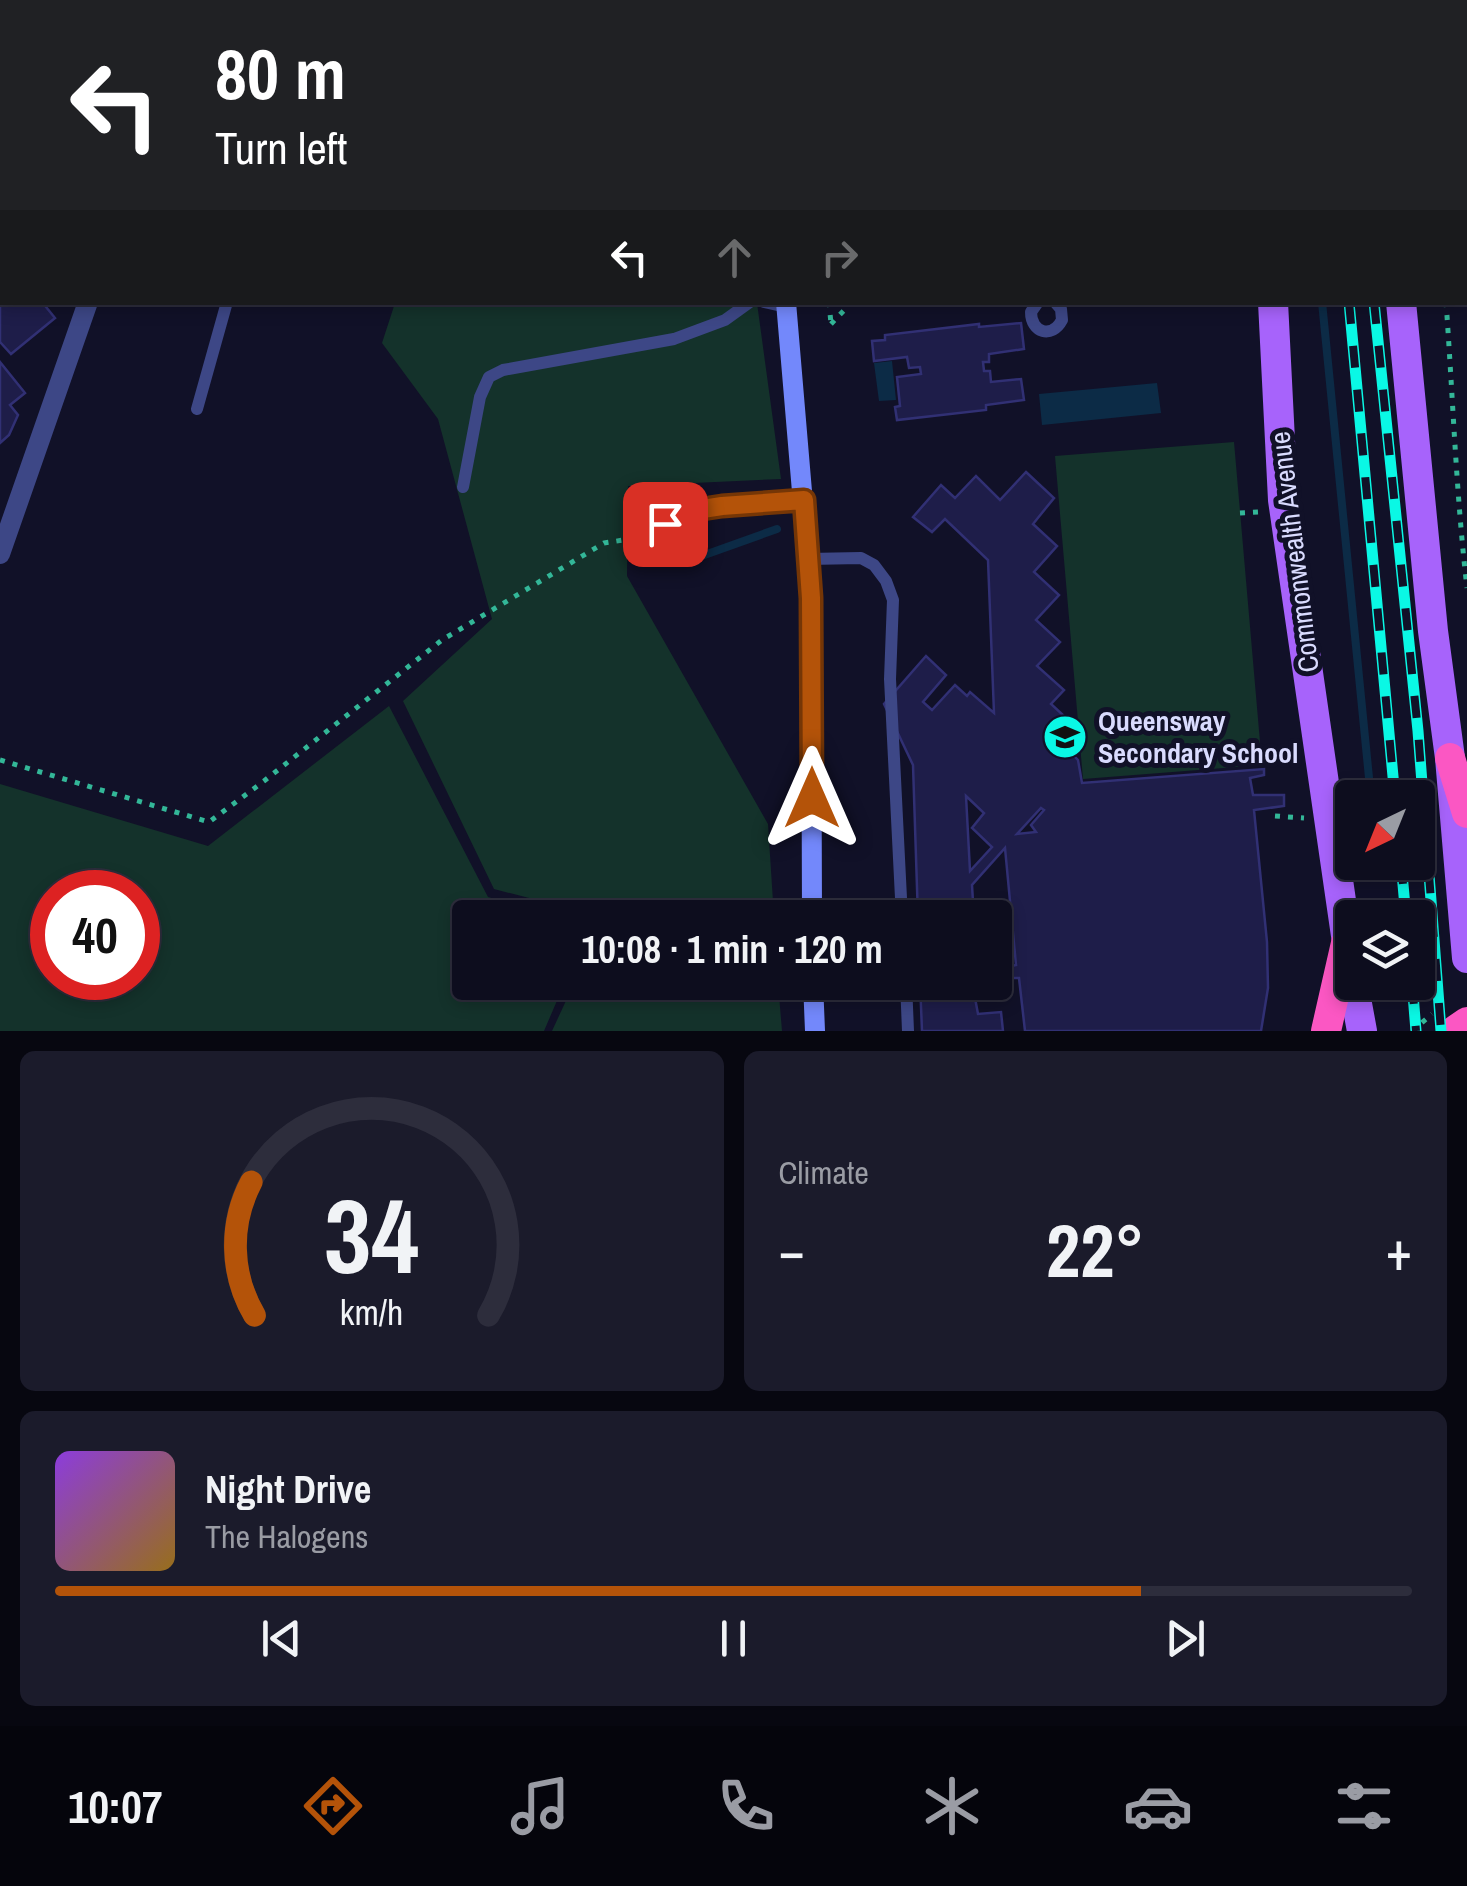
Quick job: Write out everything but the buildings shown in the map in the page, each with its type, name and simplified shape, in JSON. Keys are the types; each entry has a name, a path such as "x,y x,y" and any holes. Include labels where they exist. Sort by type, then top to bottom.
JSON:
{"highway":[{"path":"1458,768 1467,814"},
{"path":"1326,1031 1335,991"},
{"path":"1454,1031 1467,1022"}],"main road":[{"name":"Commonwealth Avenue","path":"1273,305 1283,500 1340,900"},
{"path":"1401,305 1434,631 1458,768 1467,958"},
{"name":"Commonwealth Avenue","path":"1357,1000 1362,1031"}],"street":[{"path":"0,554 87,305"},
{"path":"786,305 811,598 812,900"},
{"path":"814,1000 816,1031"}],"lane":[{"path":"197,408 226,305"},
{"path":"463,487 480,397 489,377 503,370 674,339 724,320 746,305"},
{"path":"1033,306 1034,327 1048,332 1060,325 1063,315 1059,305"},
{"path":"648,536 683,512 804,500"},
{"path":"808,558 861,558 874,565 893,600 890,680 901,900"},
{"path":"907,1000 908,1031"}],"path":[{"path":"829,305 831,324 849,305"},
{"path":"1446,305 1458,514 1467,588"},
{"path":"1456,433 1467,432"},
{"path":"0,760 209,822 442,640 604,543 648,536"},
{"path":"1275,816 1307,818"}],"green space":[{"path":"394,305 757,305 781,479 628,486 627,576 768,824 773,900 537,900 494,889 403,701 492,619 438,419 382,343"},
{"path":"1234,442 1262,765 1083,779 1055,456"},
{"path":"389,706 488,897 498,900 452,900 452,1000 557,1000 544,1031 0,1031 0,784 208,846"},
{"path":"566,1000 779,1000 782,1031 552,1031"}],"water":[{"path":"892,361 896,400 879,401 874,363"},
{"path":"1157,383 1161,413 1042,425 1039,394"}],"waterway":[{"path":"1322,305 1369,780"},
{"path":"696,558 777,529"}],"railway":[{"path":"1349,305 1393,780"},
{"path":"1374,305 1418,731 1441,1031"},
{"path":"1403,880 1404,900"},
{"path":"1413,1000 1416,1031"}],"place":[{"name":"Queensway Secondary School","path":"1065,737"}],"route":[{"path":"665,524 683,512 804,500 811,598 812,798"}]}
